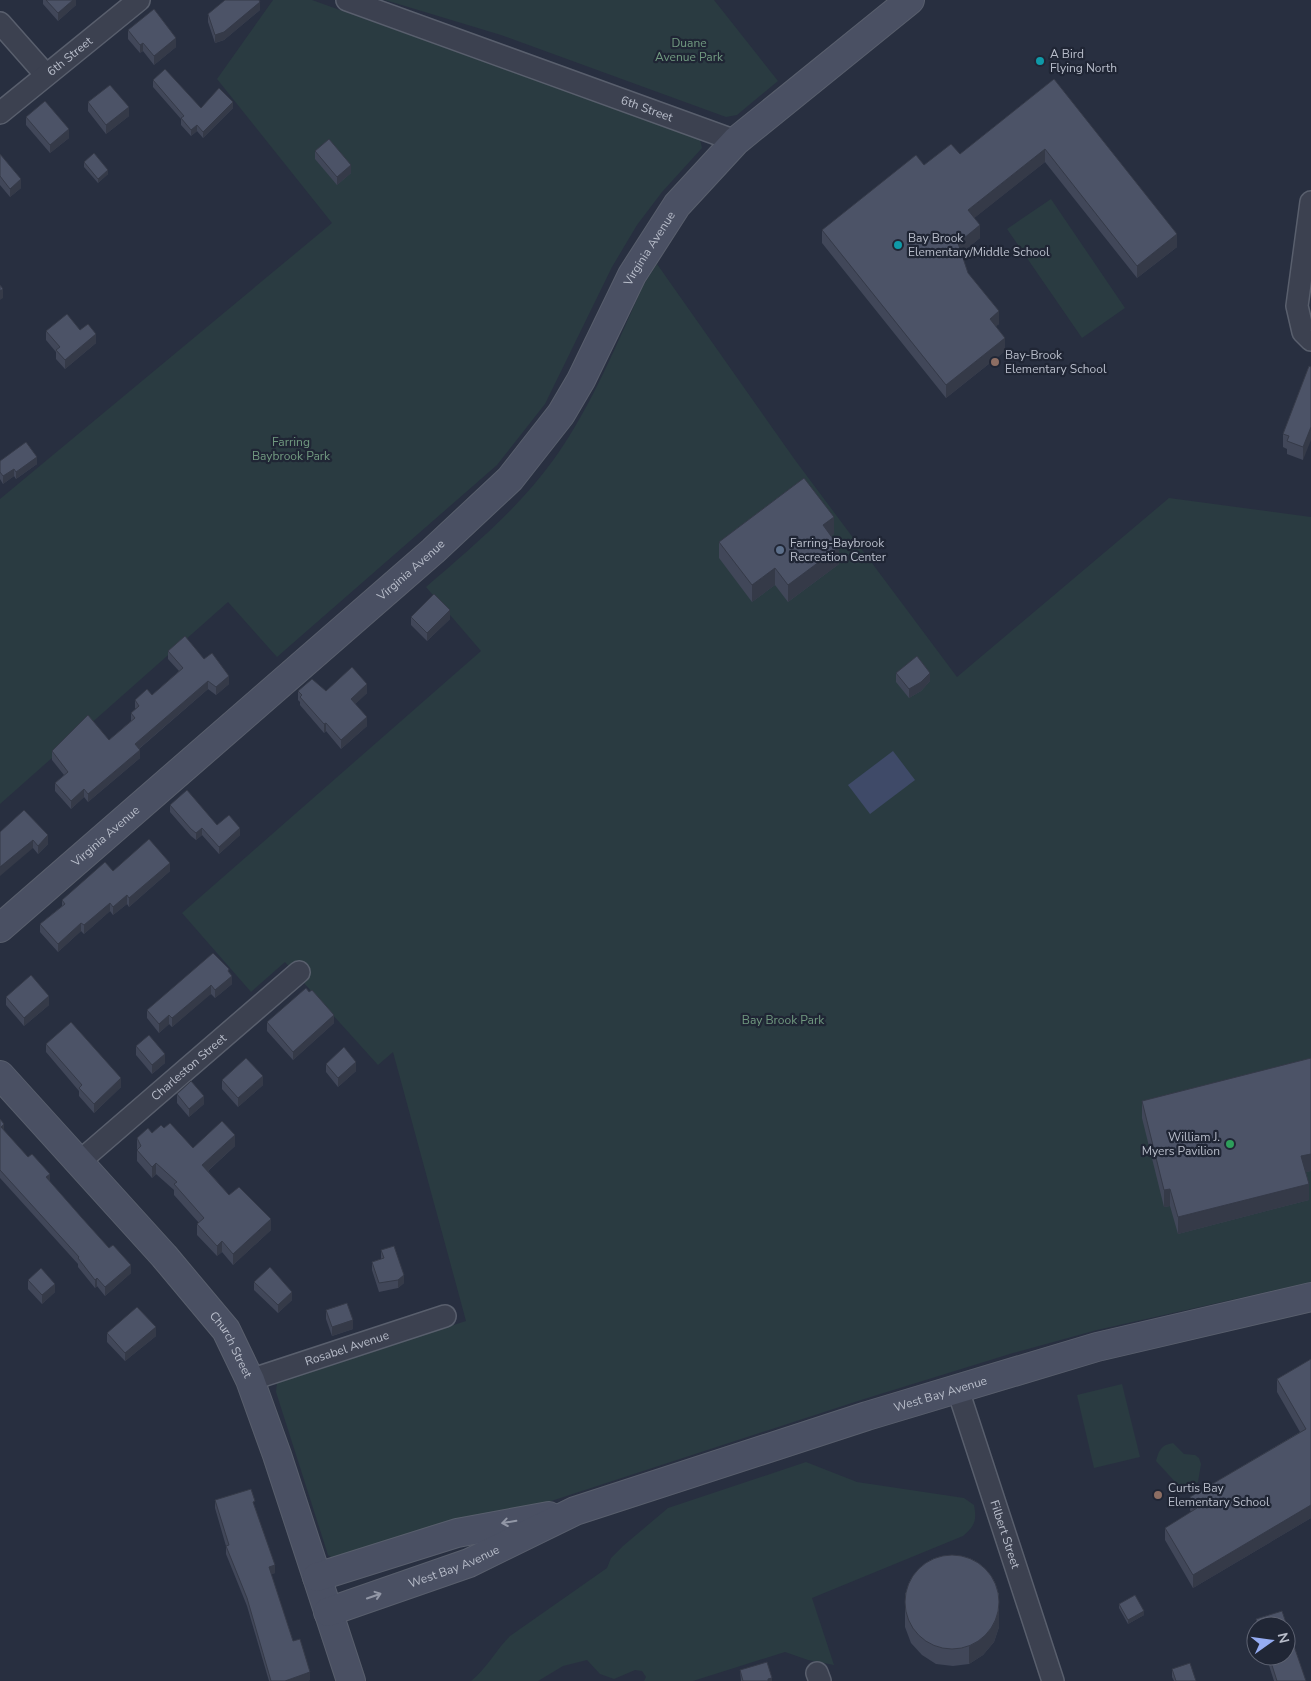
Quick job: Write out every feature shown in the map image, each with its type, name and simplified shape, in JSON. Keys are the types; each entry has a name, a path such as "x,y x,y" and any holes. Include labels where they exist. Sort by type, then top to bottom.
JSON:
{"street":[{"name":"6th Street","path":"0,113 139,0"},
{"name":"6th Street","path":"347,0 736,141"},
{"path":"736,141 910,0"},
{"path":"0,23 46,75"},
{"name":"Virginia Avenue","path":"0,928 433,550 510,479 561,414 581,380 632,275 653,240 677,205 736,141"},
{"path":"1307,336 1297,306 1311,202"},
{"name":"Charleston Street","path":"79,1162 299,972"},
{"name":"Church Street","path":"0,1075 211,1310 226,1330 250,1380 277,1455 350,1681"},
{"name":"West Bay Avenue","path":"317,1577 457,1533 575,1511 957,1387 1097,1347 1311,1297"},
{"name":"Rosabel Avenue","path":"250,1380 445,1316"},
{"name":"Filbert Street","path":"957,1387 1053,1681"},
{"name":"West Bay Avenue","path":"328,1612 469,1563 575,1511"}],"green space":[{"name":"Farring Baybrook Park","path":"273,0 312,0 700,139 702,148 662,192 637,225 612,267 545,404 497,465 277,657 228,602 0,804 0,499 332,223 217,79"},
{"name":"Duane Avenue Park","path":"385,0 714,0 778,81 737,115 726,117 501,35"},
{"path":"1051,199 1125,308 1082,338 1007,229"},
{"name":"Bay Brook Park","path":"657,264 795,460 957,677 1169,498 1311,517 1311,1282 1097,1330 1013,1353 861,1400 542,1504 336,1561 328,1555 276,1392 277,1382 466,1321 393,1052 378,1065 285,962 251,992 182,913 481,651 426,587 510,511 554,459 568,439 592,396 644,284"},
{"path":"1122,1384 1140,1457 1094,1468 1077,1395"},
{"path":"1173,1443 1184,1454 1195,1455 1199,1458 1201,1464 1198,1482 1188,1488 1179,1486 1156,1461 1161,1449"},
{"path":"806,1462 857,1482 964,1498 974,1505 975,1510 974,1522 963,1536 812,1598 834,1665 808,1660 785,1652 693,1681 644,1681 646,1677 642,1671 635,1670 614,1679 600,1674 587,1660 563,1666 538,1681 471,1681 510,1636 607,1568 611,1558 623,1546 668,1508"}],"water":[{"path":"893,751 915,780 870,814 848,785"}],"building":[{"path":"46,0 73,0 58,13"},
{"path":"225,0 259,0 260,2 224,32 215,35 208,14"},
{"path":"154,9 176,38 154,56 143,43 140,45 128,30"},
{"path":"165,69 201,108 219,88 233,102 203,132 197,125 191,130 181,118 184,116 153,80"},
{"name":"Bay Brook Elementary/Middle School","path":"1054,79 1177,234 1137,266 1045,149 968,210 980,225 958,243 968,273 999,311 990,319 1005,338 946,385 822,230 916,155 924,165 951,144 960,154"},
{"path":"110,85 129,107 106,125 88,102"},
{"path":"45,101 69,129 50,145 26,117"},
{"path":"329,139 351,165 337,177 315,151"},
{"path":"94,153 108,170 98,179 84,162"},
{"path":"0,154 21,179 10,189 0,176"},
{"path":"67,314 80,330 88,324 96,334 65,360 56,350 60,347 46,331"},
{"path":"1309,366 1311,367 1311,427 1303,447 1287,441 1289,436 1283,434"},
{"path":"26,442 37,457 16,472 14,469 3,476 0,472 0,461"},
{"name":"Farring-Baybrook Recreation Center","path":"804,478 834,517 823,525 839,547 788,585 775,568 752,585 719,542"},
{"path":"434,594 450,610 427,633 411,617"},
{"path":"185,636 204,659 212,653 229,676 216,687 208,681 135,744 140,750 88,794 84,789 71,801 55,783 68,772 52,751 88,715 109,740 135,718 131,713 139,706 135,700 147,689 152,695 183,668 168,651"},
{"path":"917,656 930,673 921,682 909,689 896,673"},
{"path":"352,667 367,684 351,699 367,717 341,740 300,697 302,695 298,691 312,679 326,691"},
{"path":"187,790 217,825 229,815 240,828 219,847 202,828 196,833 191,829 170,805"},
{"path":"24,810 48,835 38,846 33,840 0,867 0,832"},
{"path":"149,839 170,863 129,898 127,895 113,907 110,903 84,925 81,923 58,944 40,924 65,904 62,900 105,862 113,871"},
{"path":"213,953 229,969 228,971 232,976 215,990 211,985 172,1018 169,1015 159,1024 147,1010"},
{"path":"31,975 49,996 24,1018 6,997"},
{"path":"306,988 309,992 312,990 334,1015 293,1052 267,1022"},
{"path":"71,1022 121,1078 94,1104 79,1088 82,1085 46,1044"},
{"path":"149,1035 165,1054 152,1065 136,1046"},
{"path":"344,1047 356,1062 338,1078 326,1064"},
{"path":"246,1058 263,1076 238,1098 222,1080"},
{"name":"William J. Myers Pavilion","path":"1311,1058 1311,1154 1301,1156 1309,1184 1178,1217 1170,1189 1164,1190 1142,1101"},
{"path":"191,1081 204,1096 189,1109 177,1094"},
{"path":"0,1119 4,1124 1,1127 28,1157 32,1154 50,1174 46,1177 82,1218 109,1248 113,1245 131,1265 105,1287 97,1278 95,1280 79,1257 0,1170"},
{"path":"222,1121 235,1135 202,1165 229,1195 239,1187 271,1219 233,1254 222,1241 217,1246 197,1224 204,1218 174,1184 177,1182 156,1163 152,1167 137,1150 141,1146 137,1138 148,1128 152,1133 161,1125 164,1128 170,1123 193,1148"},
{"path":"394,1246 404,1275 398,1280 379,1283 372,1262 384,1258 381,1250"},
{"path":"270,1267 292,1292 278,1305 254,1282"},
{"path":"41,1268 55,1284 42,1295 28,1280"},
{"path":"347,1303 353,1320 332,1327 326,1310"},
{"path":"137,1307 156,1327 125,1353 107,1333"},
{"name":"Curtis Bay Elementary School","path":"1311,1359 1311,1505 1193,1575 1165,1528 1197,1508 1190,1497 1306,1429 1277,1379"},
{"path":"251,1489 255,1501 253,1502 275,1565 269,1567 293,1641 300,1639 310,1672 285,1681 271,1681 247,1598 226,1546 229,1545 215,1500"},
{"path":"943,1555 961,1555 986,1568 996,1584 999,1602 996,1620 986,1636 961,1649 943,1649 918,1636 905,1611 905,1593 918,1568"},
{"path":"1135,1595 1144,1611 1128,1620 1119,1604"},
{"path":"1282,1611 1284,1616 1266,1616"},
{"path":"1296,1652 1306,1681 1277,1681 1272,1666 1296,1666"},
{"path":"767,1662 772,1678 768,1679 768,1681 743,1681 740,1670"},
{"path":"1190,1663 1196,1681 1176,1681 1172,1669"}],"place":[{"name":"A Bird Flying North","path":"1040,61"},
{"name":"Bay Brook Elementary/Middle School","path":"898,245"},
{"name":"Bay-Brook Elementary School","path":"995,362"},
{"name":"Farring-Baybrook Recreation Center","path":"780,550"},
{"name":"William J. Myers Pavilion","path":"1230,1144"},
{"name":"Curtis Bay Elementary School","path":"1158,1495"}]}
